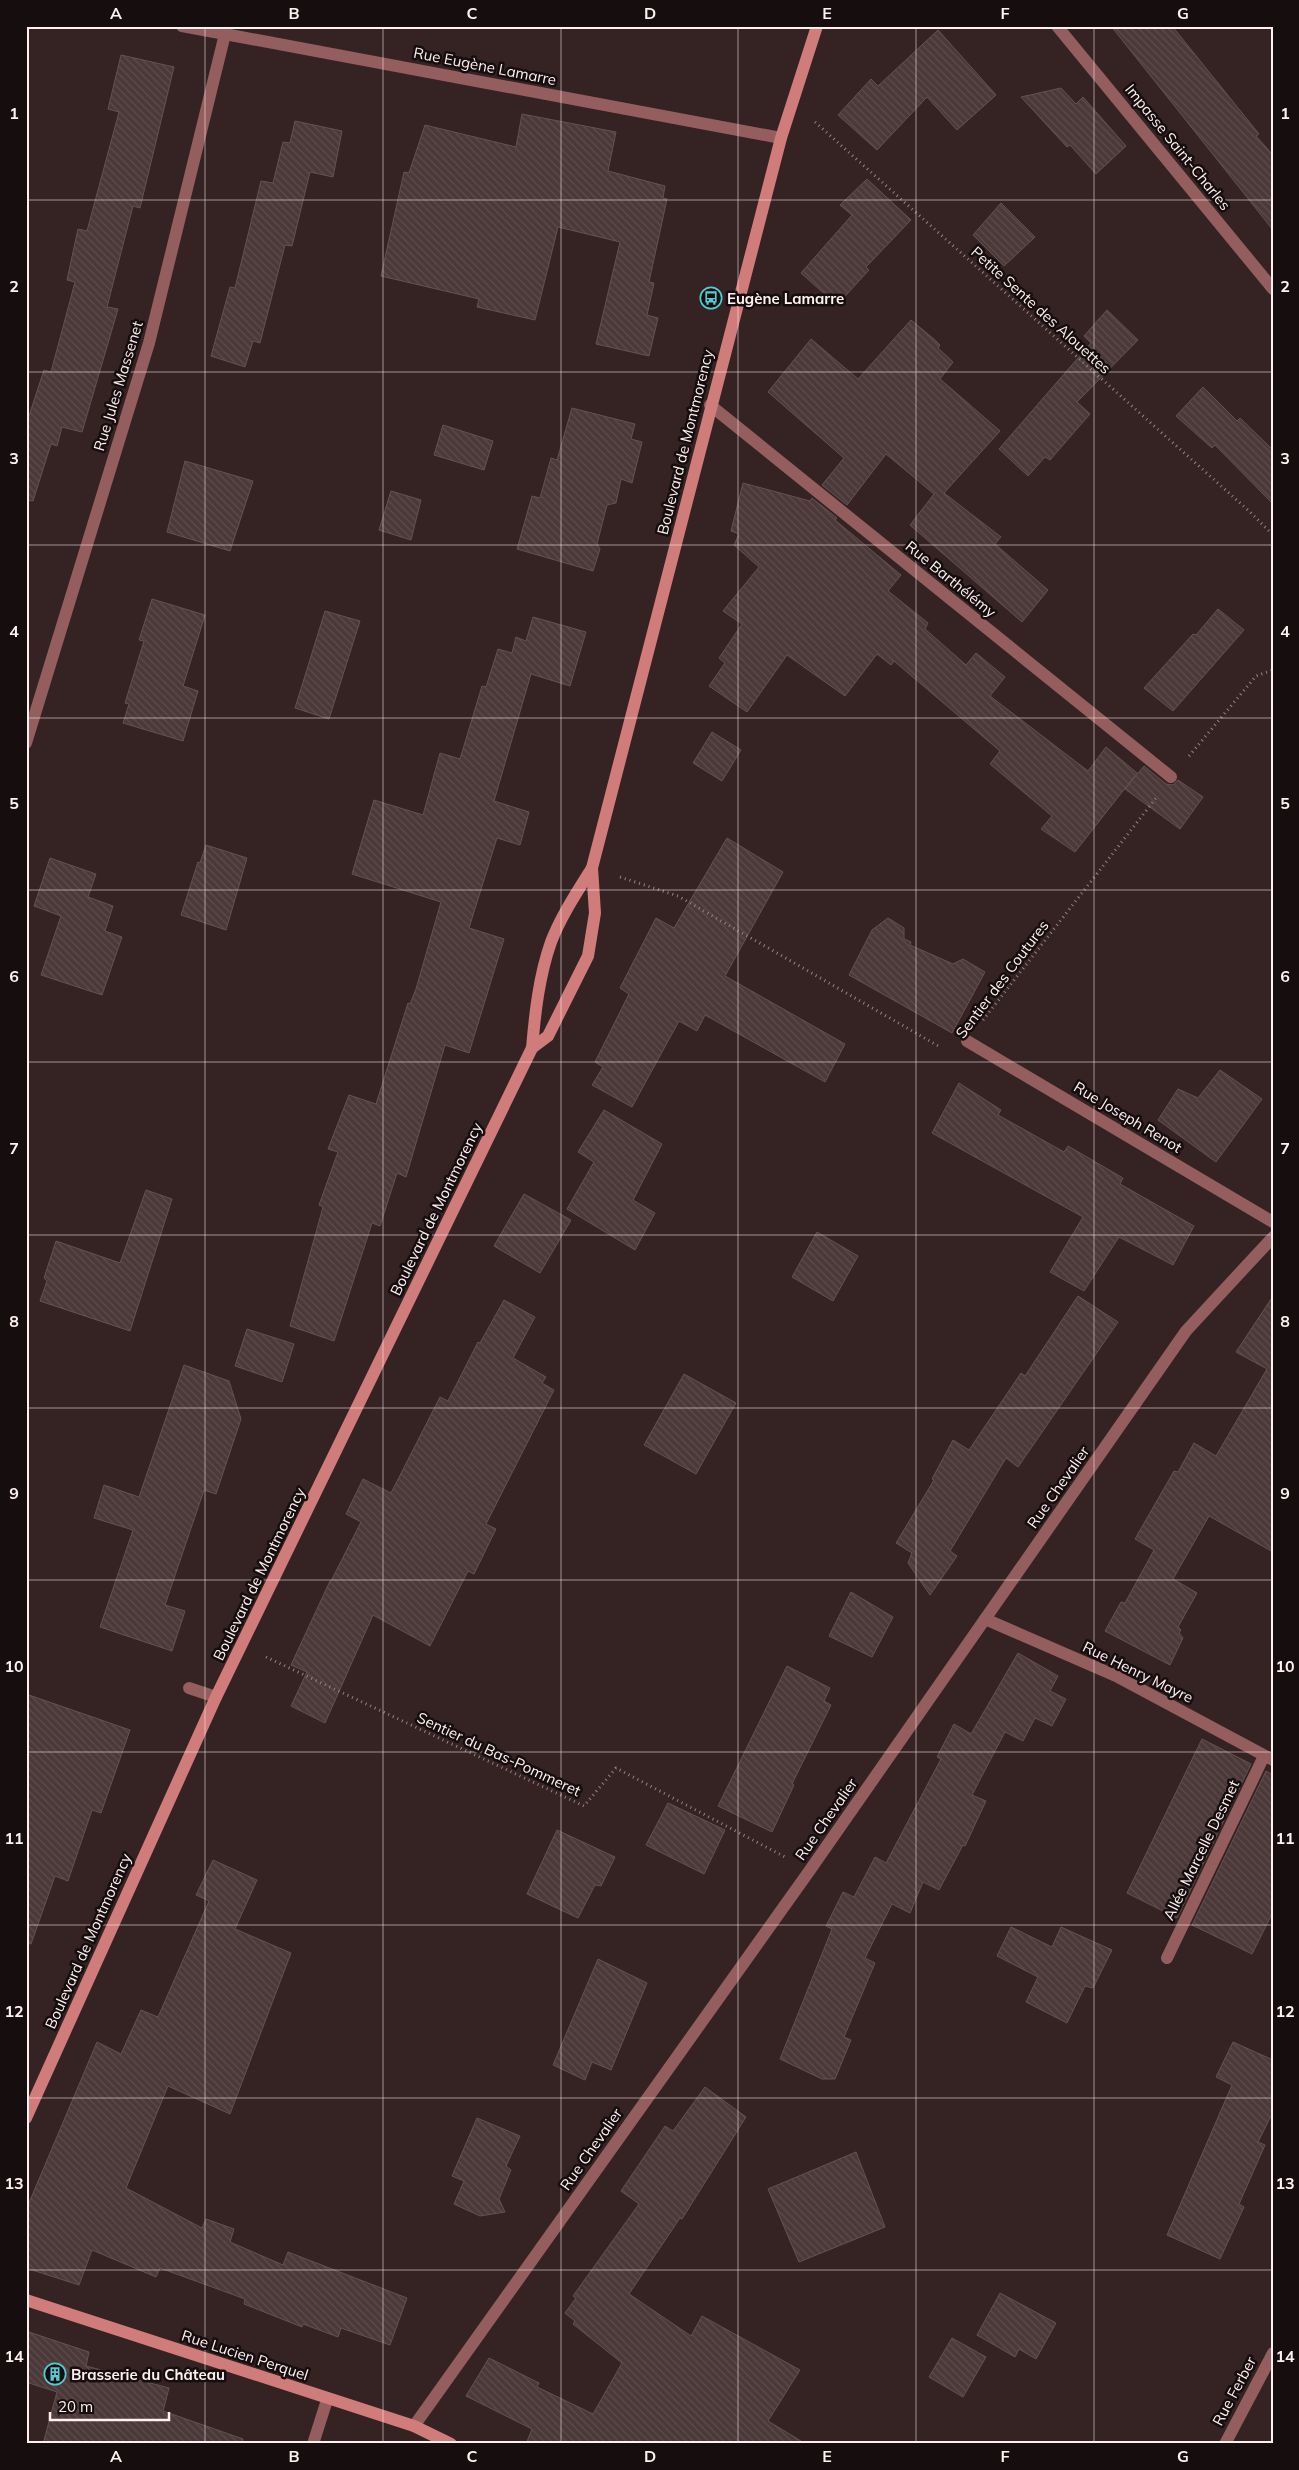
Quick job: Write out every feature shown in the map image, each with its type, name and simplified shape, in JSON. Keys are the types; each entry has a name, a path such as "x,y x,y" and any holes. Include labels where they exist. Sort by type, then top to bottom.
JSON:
{"street":[{"name":"Rue Eugène Lamarre","path":"182,26 781,138"},
{"name":"Boulevard de Montmorency","path":"26,2118 216,1697 243,1646 532,1048 537,1000 551,942 568,906 592,868 710,406 781,138 817,26"},
{"name":"Impasse Saint-Charles","path":"1058,26 1273,289"},
{"name":"Rue Jules Massenet","path":"26,743 149,343 225,34"},
{"name":"Rue Barthélémy","path":"710,406 1171,777"},
{"name":"Boulevard de Montmorency","path":"532,1048 548,1036 588,956 595,913 592,868"},
{"name":"Rue Joseph Renot","path":"967,1041 1273,1222"},
{"name":"Rue Chevalier","path":"414,2426 810,1870 1186,1331 1273,1237"},
{"name":"Rue Henry Mayre","path":"985,1619 1116,1676 1269,1758"},
{"path":"189,1688 216,1697"},
{"name":"Allée Marcelle Desmet","path":"1167,1958 1269,1758"},
{"name":"Rue Lucien Perquel","path":"26,2300 327,2400 414,2426 451,2444"},
{"name":"Rue Ferber","path":"1224,2444 1273,2353"},
{"path":"313,2444 327,2400"}],"path":[{"name":"Petite Sente des Alouettes","path":"793,102 1249,511 1273,535"},
{"name":"Sentier des Coutures","path":"592,868 678,896 958,1058 967,1041 1111,856 1140,822 1171,777 1256,676 1273,670"},
{"name":"Sentier du Bas-Pommeret","path":"243,1646 584,1806 616,1768 810,1870"}],"building":[{"path":"1111,26 1172,26 1259,134 1256,136 1273,155 1273,230"},
{"path":"938,30 996,95 957,130 927,97 877,150 838,115 871,79 878,86"},
{"path":"121,55 174,67 140,208 133,206 107,307 118,309 82,432 62,427 57,446 51,444 33,501 26,500 26,425 44,370 51,372 75,282 67,280 78,229 87,231 119,112 108,109"},
{"path":"1061,88 1076,104 1083,97 1126,146 1096,174 1070,145 1067,147 1021,97"},
{"path":"522,114 616,132 608,171 665,186 663,198 667,199 649,282 654,283 647,315 658,318 649,356 596,344 620,242 558,227 535,320 477,307 479,299 381,276 404,172 409,173 425,125 516,147"},
{"path":"295,121 342,131 333,177 310,172 292,246 285,245 260,343 253,341 245,367 211,356 230,287 235,288 261,181 273,183 283,142 290,143"},
{"path":"867,179 911,220 866,267 869,270 837,305 801,273 852,215 840,205"},
{"path":"1001,203 1035,237 1004,266 973,235"},
{"path":"1107,310 1138,340 1077,402 1090,414 1050,460 1045,457 1028,476 999,449 1091,343 1084,336"},
{"path":"911,320 940,345 938,348 953,362 940,379 1000,431 944,493 1001,537 995,544 1048,590 1022,622 910,525 934,494 886,454 847,505 822,485 844,458 768,392 811,339 858,379"},
{"path":"1203,387 1237,421 1240,418 1273,450 1273,504 1215,445 1212,448 1176,416"},
{"path":"572,408 635,424 631,439 642,442 632,483 621,479 616,503 607,505 597,544 600,549 593,571 517,549 532,496 540,498 551,458 557,460"},
{"path":"443,425 493,441 484,470 434,455"},
{"path":"185,461 253,481 230,551 167,532"},
{"path":"743,483 810,501 812,498 837,518 835,520 901,575 888,591 928,623 925,629 966,665 976,653 1005,677 990,696 1088,771 1106,747 1137,773 1075,852 1041,829 1052,816 990,764 1000,751 894,661 891,665 877,654 845,696 787,655 747,712 709,686 725,663 719,658 742,624 723,611 759,567 734,545 739,534 731,531"},
{"path":"391,491 421,500 411,540 379,530"},
{"path":"152,599 205,615 183,686 198,691 183,741 123,723 129,704 125,703 144,641 139,640"},
{"path":"1218,609 1244,630 1173,711 1144,688 1193,634 1196,635"},
{"path":"325,611 360,621 329,719 295,708"},
{"path":"533,617 586,632 570,686 531,674 494,801 529,812 520,845 497,838 469,928 504,939 469,1053 445,1045 406,1177 397,1173 380,1226 372,1223 334,1341 290,1326 323,1207 319,1205 338,1152 328,1149 349,1095 376,1104 408,1003 410,1004 416,989 441,902 352,874 374,800 423,815 440,753 460,759 482,686 486,687 498,649 512,653 516,637 526,641"},
{"path":"712,732 741,750 722,781 693,763"},
{"path":"1144,766 1166,784 1173,785 1178,780 1203,797 1180,829 1125,789"},
{"path":"727,838 783,872 725,976 845,1044 825,1082 705,1015 697,1031 679,1021 632,1107 592,1085 603,1067 595,1062 629,994 620,988 656,918 674,928"},
{"path":"206,845 247,858 226,930 181,915 198,862 200,863"},
{"path":"50,858 96,874 88,897 113,906 105,931 122,937 102,995 41,975 61,916 34,906"},
{"path":"888,918 904,928 904,939 911,942 910,945 953,964 963,959 985,972 952,1033 849,975 872,930"},
{"path":"1220,1070 1262,1099 1216,1162 1158,1120 1178,1089 1198,1098"},
{"path":"959,1083 1001,1110 998,1115 1064,1152 1068,1146 1123,1178 1120,1184 1194,1226 1173,1265 1119,1237 1084,1291 1050,1272 1083,1217 932,1133"},
{"path":"604,1110 662,1144 633,1200 655,1213 635,1250 567,1209 594,1162 578,1152"},
{"path":"146,1190 172,1199 130,1331 40,1301 47,1281 44,1278 56,1241 120,1263"},
{"path":"524,1194 571,1220 540,1273 494,1246"},
{"path":"817,1232 858,1256 833,1301 792,1277"},
{"path":"1078,1296 1118,1322 1018,1467 1006,1458 950,1551 957,1556 930,1595 908,1563 912,1553 896,1543 934,1480 932,1479 953,1440 969,1450 1021,1373 1025,1376"},
{"path":"1273,1296 1273,1552 1209,1516 1173,1579 1197,1593 1178,1627 1181,1630 1179,1633 1183,1638 1170,1665 1105,1631 1121,1602 1125,1603 1154,1550 1135,1539 1174,1471 1178,1472 1194,1443 1216,1456 1267,1369 1236,1352"},
{"path":"504,1300 535,1317 513,1358 546,1377 542,1383 554,1390 486,1524 496,1529 474,1574 468,1571 430,1646 373,1615 325,1723 291,1706 307,1672 291,1665 330,1581 361,1522 346,1514 363,1479 391,1493 440,1397 448,1401 478,1342 480,1343"},
{"path":"247,1329 294,1344 282,1382 235,1366"},
{"path":"184,1365 229,1381 241,1419 216,1494 204,1490 165,1605 185,1611 172,1651 100,1627 133,1530 94,1518 104,1485 139,1497"},
{"path":"684,1374 736,1403 696,1474 644,1445"},
{"path":"851,1592 893,1617 872,1657 829,1636"},
{"path":"1018,1653 1058,1676 1050,1691 1066,1699 1052,1726 1035,1718 1023,1741 1005,1732 972,1795 986,1801 965,1846 963,1845 939,1890 923,1882 910,1913 892,1904 865,1958 875,1963 844,2037 851,2040 835,2079 822,2079 780,2059 832,1929 826,1926 843,1892 854,1897 875,1857 886,1863 941,1759 937,1757 954,1724 971,1734"},
{"path":"787,1666 830,1688 824,1701 831,1705 792,1784 794,1785 772,1832 718,1806"},
{"path":"26,1694 130,1730 101,1813 92,1810 68,1881 55,1876 31,1944 26,1943"},
{"path":"1202,1739 1251,1764 1177,1918 1127,1893"},
{"path":"1266,1771 1273,1775 1273,1912 1252,1954 1192,1925"},
{"path":"668,1803 725,1830 704,1874 646,1845"},
{"path":"557,1830 615,1857 601,1886 595,1885 578,1918 527,1894"},
{"path":"213,1860 257,1880 235,1929 291,1953 230,2114 168,2086 126,2188 202,2228 206,2219 234,2229 230,2242 283,2265 288,2252 407,2298 390,2345 341,2328 338,2337 303,2324 302,2327 244,2304 245,2299 160,2268 156,2277 92,2250 79,2285 26,2268 26,2210 97,2042 121,2054 141,2010 158,2017 209,1901 196,1895"},
{"path":"1011,1927 1052,1947 1061,1927 1112,1950 1093,1988 1085,1986 1067,2023 1026,2002 1038,1977 997,1956"},
{"path":"598,1959 647,1983 611,2070 592,2062 585,2080 553,2065"},
{"path":"1233,2042 1273,2060 1273,2112 1258,2142 1265,2145 1239,2204 1244,2207 1220,2259 1167,2235 1232,2085 1216,2077"},
{"path":"705,2087 746,2117 682,2219 680,2218 629,2294 691,2336 702,2316 800,2370 768,2421 806,2444 526,2444 532,2429 466,2396 489,2358 539,2383 537,2387 593,2414 622,2363 573,2324 575,2321 565,2313 576,2298 573,2296 639,2204 621,2191 665,2126 673,2131"},
{"path":"477,2118 520,2136 506,2166 511,2170 499,2199 505,2212 480,2216 454,2204 464,2181 452,2176"},
{"path":"856,2152 885,2227 799,2262 768,2189"},
{"path":"1000,2293 1056,2323 1036,2359 1019,2349 1015,2357 977,2335"},
{"path":"26,2331 89,2352 86,2366 169,2388 163,2411 243,2439 242,2444 43,2444 57,2392 26,2382"},
{"path":"952,2338 986,2357 963,2397 929,2377"}],"place":[{"name":"Eugène Lamarre","path":"711,298"},
{"name":"Brasserie du Château","path":"55,2374"}]}
